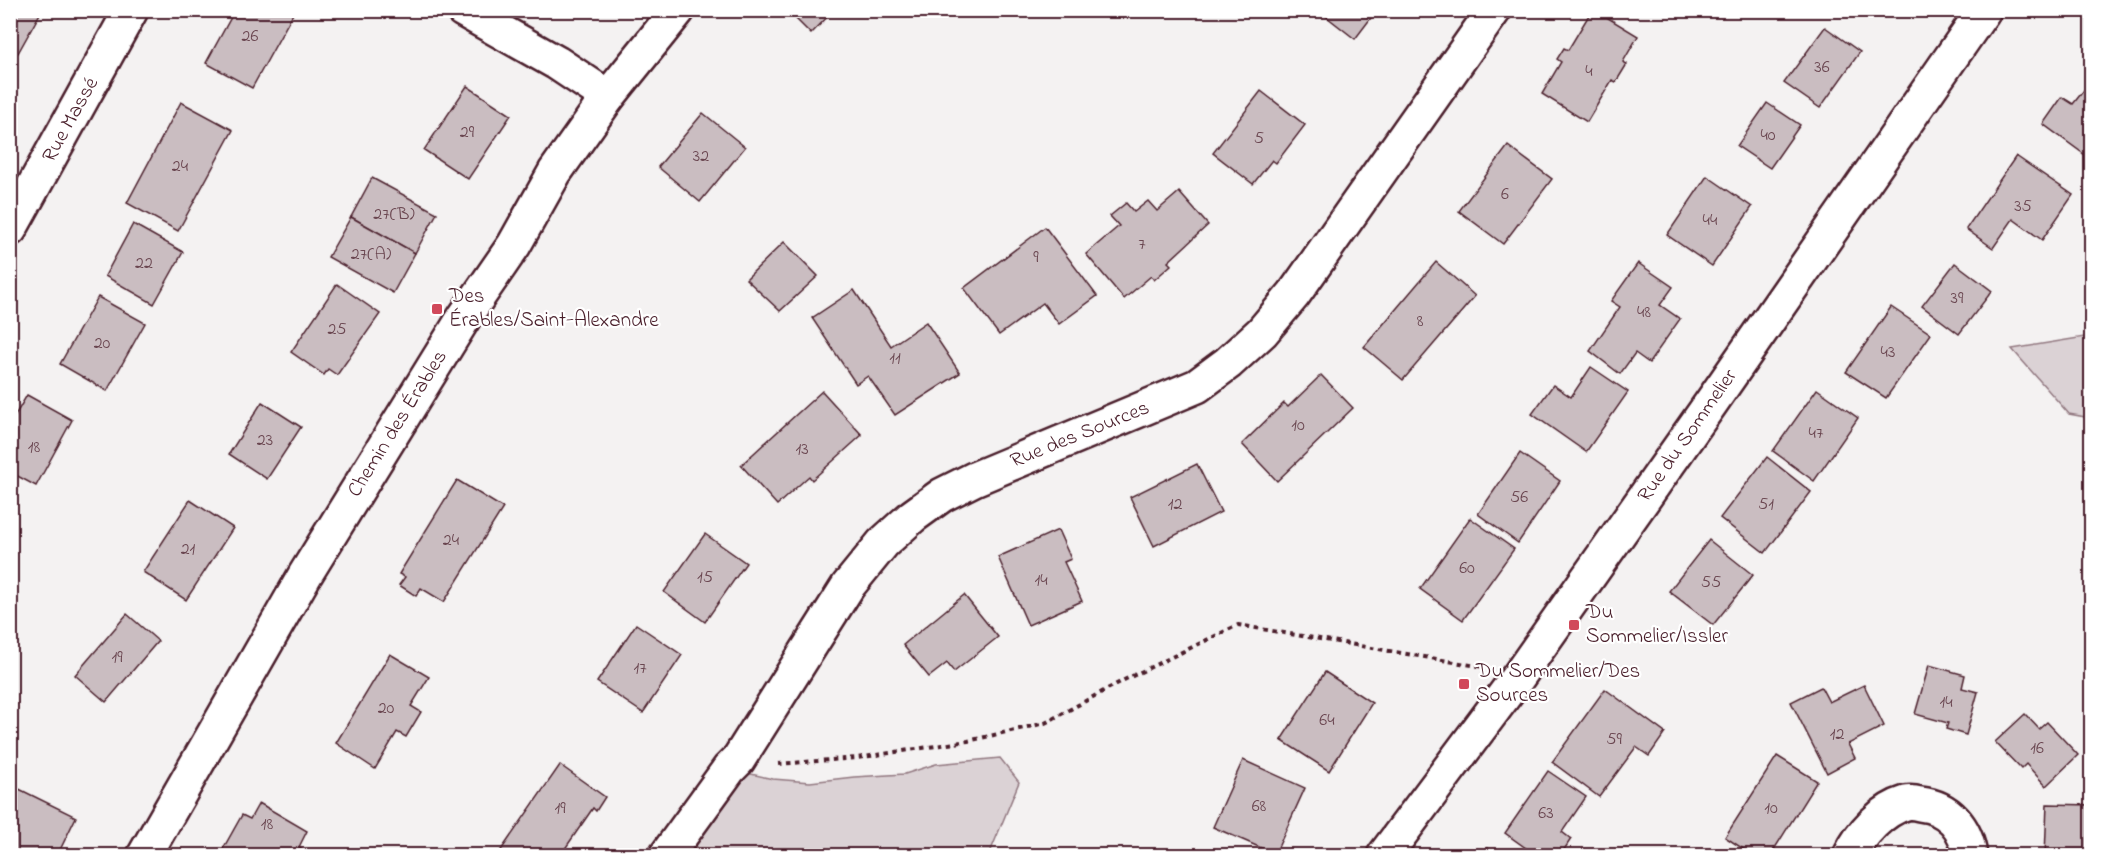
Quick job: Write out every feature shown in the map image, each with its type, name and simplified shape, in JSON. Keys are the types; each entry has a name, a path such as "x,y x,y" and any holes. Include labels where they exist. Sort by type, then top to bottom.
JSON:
{"street":[{"name":"Rue Massé","path":"10,229 131,10"},
{"path":"463,10 557,63 608,97"},
{"name":"Chemin des Érables","path":"144,855 305,575 465,316 514,245 555,172 608,97 678,10"},
{"name":"Rue des Sources","path":"666,855 738,760 848,586 883,543 913,516 942,495 974,479 1197,386 1228,363 1262,332 1294,294 1494,10"},
{"name":"Rue du Sommelier","path":"1384,855 1518,677 1984,10"},
{"path":"1850,855 1855,845 1882,814 1908,803 1932,805 1952,816 1965,834 1970,855"}],"path":[{"path":"738,760 782,764 856,758 968,741 1045,723 1124,680 1238,625 1482,667 1518,677"}],"shaded area":[{"path":"2092,336 2091,418 2069,414 2012,349"},
{"path":"1000,758 1019,782 989,855 666,856 729,769 773,779 810,782 905,774 936,764"}],"building":[{"path":"10,10 42,10 18,53 10,48"},
{"path":"235,10 295,10 252,88 206,63"},
{"path":"787,10 834,10 811,34"},
{"path":"1318,10 1377,10 1355,39"},
{"path":"1592,10 1638,36 1623,62 1627,64 1616,82 1612,80 1587,122 1542,94 1561,62 1557,59 1564,48 1568,50"},
{"path":"1876,10 1890,10 1886,17"},
{"path":"1825,27 1860,52 1820,108 1784,83"},
{"path":"2092,80 2092,160 2043,124 2062,97 2073,104"},
{"path":"467,86 511,115 468,179 424,150"},
{"path":"1261,91 1305,125 1276,163 1272,160 1253,184 1213,153"},
{"path":"181,102 233,130 178,231 127,203"},
{"path":"1767,103 1800,125 1770,168 1737,146"},
{"path":"703,113 745,147 700,202 658,167"},
{"path":"1508,146 1552,179 1503,244 1459,211"},
{"path":"2016,156 2073,195 2042,240 2013,219 1993,248 1966,229"},
{"path":"1707,176 1752,207 1712,266 1667,235"},
{"path":"372,178 437,213 415,253 351,217"},
{"path":"1179,192 1208,225 1168,262 1171,265 1154,280 1151,276 1124,299 1086,254 1119,226 1110,216 1126,203 1134,212 1148,201 1157,211"},
{"path":"351,217 415,253 393,293 328,257"},
{"path":"133,224 183,252 154,304 105,276"},
{"path":"1045,227 1097,296 1059,324 1043,303 999,335 964,288"},
{"path":"784,242 818,276 780,311 746,279"},
{"path":"1436,262 1475,296 1403,380 1364,347"},
{"path":"1638,263 1673,287 1660,305 1680,319 1649,363 1635,353 1620,374 1590,351 1620,307 1611,301"},
{"path":"1955,263 1992,291 1959,334 1922,306"},
{"path":"337,284 380,314 337,375 328,369 324,375 291,352"},
{"path":"854,290 891,346 926,322 960,373 895,415 868,376 856,384 812,318"},
{"path":"98,297 145,323 107,391 60,364"},
{"path":"1891,307 1931,334 1886,398 1846,372"},
{"path":"1591,367 1628,392 1586,452 1532,414 1553,385 1571,397"},
{"path":"1321,375 1353,408 1277,481 1242,444 1284,403 1288,407"},
{"path":"1817,389 1858,418 1814,481 1773,451"},
{"path":"822,391 862,435 812,480 809,476 777,505 741,465"},
{"path":"27,395 72,420 36,486 10,472 10,424"},
{"path":"262,402 301,427 267,479 229,454"},
{"path":"1520,453 1560,481 1518,543 1478,514"},
{"path":"1767,457 1811,492 1765,553 1720,518"},
{"path":"1197,464 1221,512 1154,546 1130,497"},
{"path":"457,480 503,508 444,602 421,588 416,596 399,585 405,577 399,574"},
{"path":"190,500 233,528 186,600 143,572"},
{"path":"1470,518 1514,549 1463,620 1420,589"},
{"path":"1058,530 1071,559 1064,562 1082,601 1028,625 998,557"},
{"path":"705,534 746,563 705,622 664,592"},
{"path":"1709,540 1753,575 1713,625 1669,591"},
{"path":"964,595 998,637 954,672 947,663 929,677 903,645"},
{"path":"127,614 158,641 106,702 75,675"},
{"path":"636,624 682,655 643,713 597,682"},
{"path":"390,654 429,677 411,706 421,712 406,737 397,732 375,769 336,743"},
{"path":"1929,665 1965,675 1962,688 1978,692 1966,735 1946,729 1948,723 1915,714"},
{"path":"1325,672 1372,703 1329,771 1281,740"},
{"path":"1864,685 1884,726 1848,744 1855,758 1827,773 1791,702 1821,687 1829,702"},
{"path":"1605,689 1665,733 1649,756 1636,747 1599,797 1552,762"},
{"path":"2025,714 2039,729 2047,722 2078,755 2046,786 2026,764 2021,769 1995,742"},
{"path":"1777,756 1817,781 1770,856 1754,856 1725,837"},
{"path":"1243,760 1305,788 1275,854 1213,827"},
{"path":"560,765 605,797 596,811 593,808 560,856 497,856"},
{"path":"1548,771 1586,797 1562,832 1571,839 1560,856 1537,856 1505,833"},
{"path":"15,787 76,817 57,856 10,856 10,796"},
{"path":"259,803 307,831 299,847 302,850 299,856 219,856 242,815 250,819"},
{"path":"2047,804 2092,805 2091,856 2045,856"},
{"path":"1488,848 1497,856 1483,856"}],"place":[{"name":"Des Érables/Saint-Alexandre","path":"437,309"},
{"name":"Du Sommelier/Issler","path":"1574,625"},
{"name":"Du Sommelier/Des Sources","path":"1464,684"}]}
